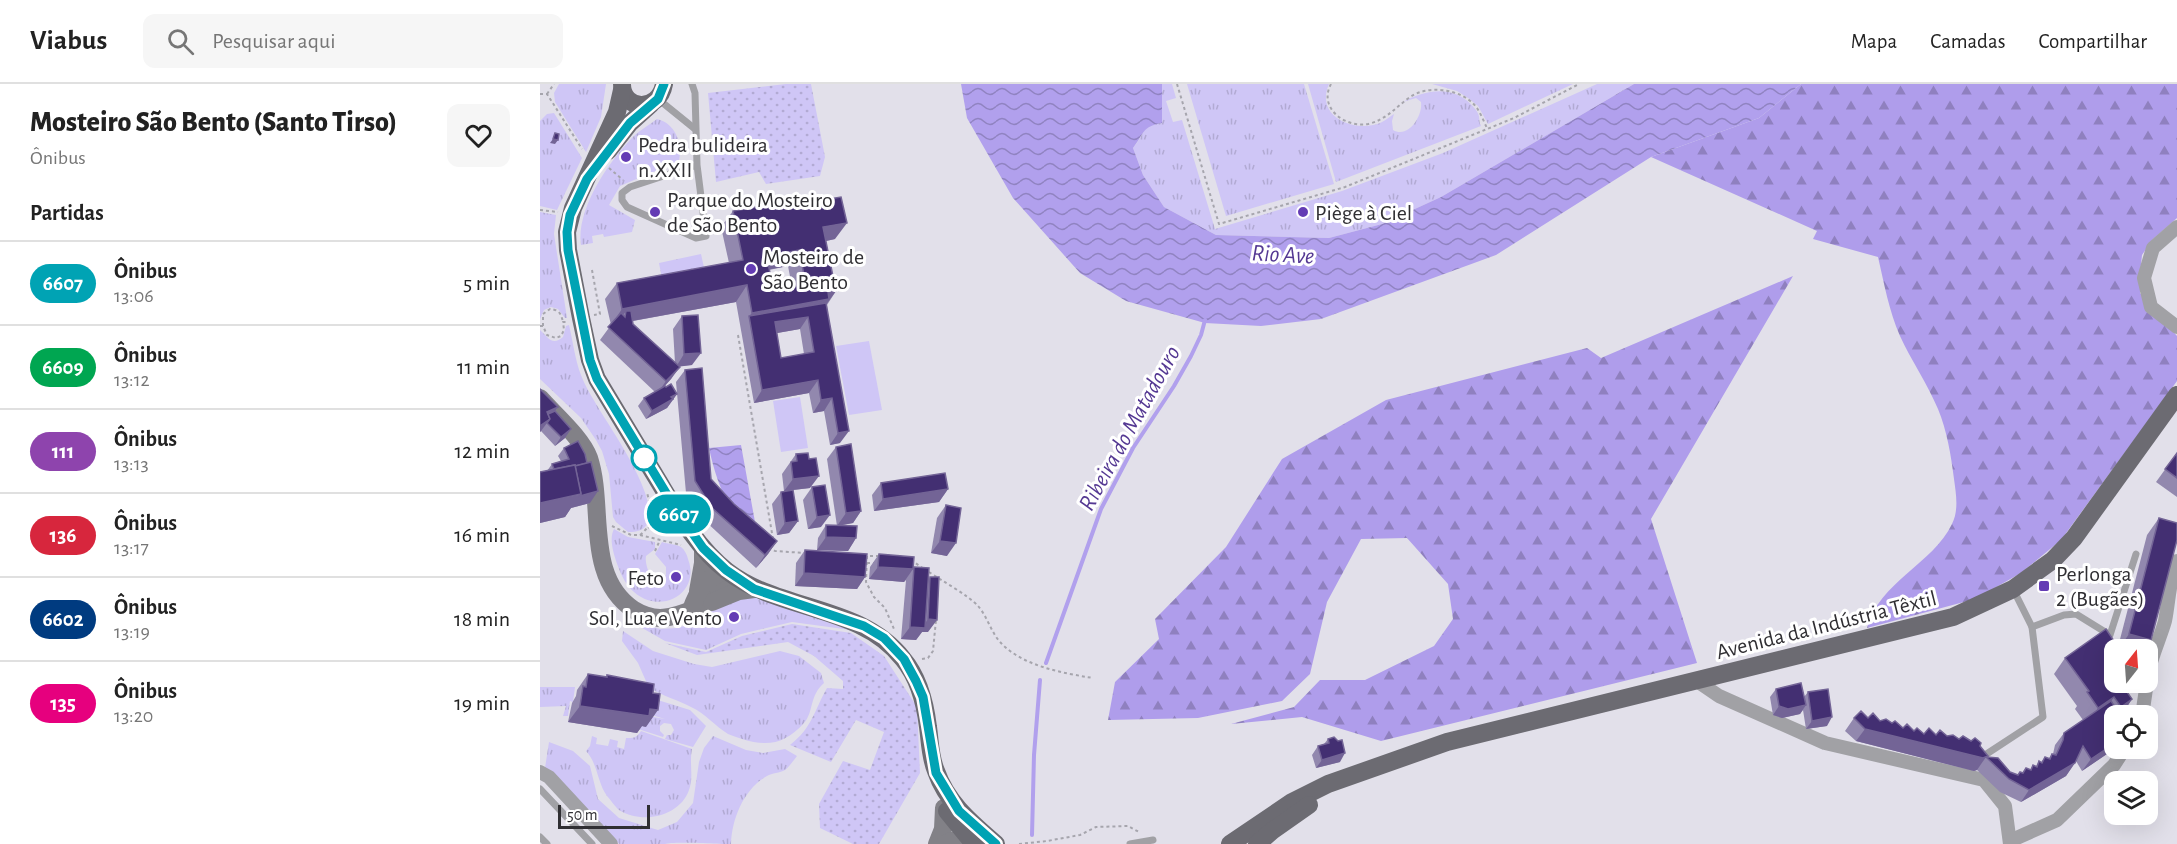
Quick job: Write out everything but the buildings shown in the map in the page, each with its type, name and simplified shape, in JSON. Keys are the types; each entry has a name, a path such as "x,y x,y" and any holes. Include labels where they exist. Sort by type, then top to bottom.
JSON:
{"main road":[{"path":"622,87 633,104 642,106 658,96"},
{"path":"622,87 617,112 593,160 573,208 567,232 568,250 590,360 597,379 677,511 695,547 754,589 864,626 884,638 904,659 923,697 936,773 936,788 944,808 975,842"},
{"path":"587,179 601,163 619,135 658,96"},
{"name":"Avenida da Indústria Têxtil","path":"1399,758 1447,742 1953,617 2013,589 2053,560 2074,538 2177,395"},
{"path":"1230,844 1292,802 1328,784 1399,758"},
{"path":"1257,844 1305,807 1399,758"},
{"path":"936,773 959,811 996,844"}],"street":[{"path":"2177,227 2154,248 2144,278 2151,307 2177,327"},
{"path":"540,398 588,454 596,481 601,558 609,582 622,602 641,615 660,620 691,610 705,597 714,575 726,570"},
{"path":"695,547 703,563 705,597"},
{"path":"2158,640 2164,622 2172,572 2177,561"},
{"path":"705,597 754,589"},
{"path":"1697,681 1719,696 1825,742 1984,780 2005,806 2010,843 2057,820 2118,759"},
{"path":"540,772 549,777 611,844"},
{"path":"937,844 943,829 944,808"},
{"path":"945,844 952,840 975,842"}],"lane":[{"path":"692,84 695,93 697,165 706,236 696,238 627,207 622,200 622,193 630,186 697,165"},
{"path":"658,96 695,129"},
{"path":"2032,627 2064,615 2076,614 2110,635 2136,554"},
{"path":"1985,755 2043,717 2032,627 2013,589"},
{"path":"540,789 592,844"},
{"path":"540,837 547,844"},
{"path":"1130,844 1153,840"}],"path":[{"path":"547,94 554,84"},
{"path":"1177,84 1219,224 1345,187 1487,129 1579,84"},
{"path":"1331,84 1327,100 1332,111 1340,119 1353,123 1367,124 1381,120 1413,94 1434,90 1456,92 1467,99 1476,107 1487,129"},
{"path":"540,94 547,94"},
{"path":"547,94 587,156"},
{"path":"609,168 630,186"},
{"path":"540,210 559,212"},
{"path":"589,317 600,314 592,270"},
{"path":"550,309 556,309 561,314 564,330 561,336 556,338 547,335 541,326 543,314 550,309"},
{"path":"563,322 571,321"},
{"path":"738,335 775,551"},
{"path":"645,483 652,515 648,528"},
{"path":"640,535 670,515"},
{"path":"609,525 631,535 695,547"},
{"path":"655,551 660,540"},
{"path":"765,544 775,551 809,553"},
{"path":"855,555 883,557"},
{"path":"867,556 866,582 874,597 885,608 896,634"},
{"path":"909,559 978,606 999,641 1014,653 1057,671 1093,678"},
{"path":"867,563 878,564"},
{"path":"914,653 922,659 928,658 933,651 938,600"},
{"path":"1020,844 1069,837 1096,827 1128,826 1153,840"}],"green space":[{"path":"559,84 606,84 601,117 586,152 555,102 554,93"},
{"path":"786,84 811,84 825,157 820,176 766,184 759,172 716,182 708,93"},
{"path":"1162,84 1172,84 1176,98 1166,101 1173,122 1182,120 1215,229 1342,191 1443,153 1597,84 1634,84 1441,197 1382,224 1329,238 1216,235 1164,207 1143,175 1133,148 1146,129 1161,123"},
{"path":"1187,84 1304,84 1334,184 1226,216"},
{"path":"1308,84 1329,84 1326,95 1330,111 1336,118 1353,125 1376,124 1394,114 1393,130 1404,131 1413,125 1420,114 1421,102 1416,98 1403,102 1422,94 1441,91 1460,96 1468,102 1478,112 1481,126 1336,182"},
{"path":"1432,84 1573,84 1488,124 1478,106 1468,98 1457,91"},
{"path":"1801,84 2177,84 2177,218 2152,240 2142,255 2140,293 2177,336 2177,381 2061,540 2021,573 1975,599 1867,628 1873,612 1883,598 1943,538 1952,524 1956,508 1952,461 1944,426 1934,399 1896,326 1878,257 1813,239 1817,231 1651,157 1759,118"},
{"path":"554,113 582,158 557,210 540,206 540,121 547,114"},
{"path":"657,119 673,129 679,141 679,161 620,186 609,205 635,220 632,232 604,237 603,234 592,236 593,243 581,245 583,217 603,174 634,136"},
{"path":"540,212 556,215 554,234 567,318 558,309 551,307 544,310 540,319"},
{"path":"701,254 707,281 664,289 659,263"},
{"path":"1793,276 1651,519 1697,663 1381,741 1302,717 1231,724 1294,707 1320,680 1365,680 1434,646 1453,619 1448,584 1407,538 1361,539 1327,602 1310,674 1282,701 1198,718 1108,720 1115,682 1159,639 1155,619 1226,547 1282,459 1386,400 1587,348 1601,358"},
{"path":"569,325 583,379 627,455 647,498 649,516 644,528 628,532 616,522 613,517 609,474 602,451 581,418 540,379 540,330 550,340 556,341 563,337 566,326"},
{"path":"869,341 882,410 849,415 836,346"},
{"path":"800,397 808,448 781,452 773,401"},
{"path":"614,529 628,537 655,542 655,549 646,556 649,571 654,579 662,579 666,575 666,567 655,554 662,542 682,548 688,557 690,574 687,586 679,595 667,601 654,602 641,597 629,586 619,569 614,554 612,533"},
{"path":"751,596 851,630 792,622 741,634 706,650 665,641 630,621 660,629 677,628 694,623 728,601"},
{"path":"792,624 851,633 884,656 917,707 920,773 879,844 853,844 820,828 819,804 843,761 870,770 884,732 856,720 831,762 790,745 808,726 827,688 843,689 843,681 814,656 788,642 697,655 665,643 706,652 742,636"},
{"path":"623,631 653,651 694,664 712,667 780,651 799,656 821,673 824,683 816,693 807,719 790,735 768,743 742,739 728,734 696,710 649,688 638,663 622,641"},
{"path":"540,687 575,687 568,716 563,716 566,706 540,707"},
{"path":"648,697 690,710 706,726 693,747 665,739 674,730 671,724 664,723 660,726 663,737 638,729 648,716 665,719 648,714"},
{"path":"641,731 692,749 690,785 684,799 669,812 649,817 629,815 618,809 604,791 593,762 586,751 590,746 592,736 597,738 596,744 608,746 610,739 618,741 617,747 624,749 626,738 635,737"},
{"path":"713,736 746,750 763,753 785,749 797,756 785,770 767,776 746,796 737,814 731,844 619,844 545,768 549,742 573,751 590,766 598,799 619,818 658,830 677,822 693,803 699,762 704,748"}],"water":[{"name":"Rio Ave","path":"961,84 1162,84 1162,123 1150,126 1144,131 1133,148 1143,175 1164,207 1216,235 1329,238 1382,224 1441,197 1634,84 1801,84 1759,118 1651,157 1496,255 1321,319 1261,326 1205,323 1126,301 1080,273 1013,198 967,118"},
{"path":"741,445 757,533 741,519 728,502 716,475 709,448"}],"waterway":[{"name":"Ribeira do Matadouro","path":"1046,663 1101,509 1133,448 1191,356 1205,320"},
{"name":"Ribeira do Matadouro","path":"1032,835 1034,755 1040,680"}],"bus line":[{"name":"6607","path":"664,84 658,99 619,135 601,163 587,179 570,215 567,232 568,250 590,360 597,379 677,511 703,548 726,570 754,589 864,626 884,638 904,659 923,697 930,749 936,773 959,811 996,844"}],"place":[{"name":"Pedra bulideira n.XXII","path":"626,157"},
{"name":"Parque do Mosteiro de São Bento","path":"655,212"},
{"name":"Piège à Ciel","path":"1303,212"},
{"name":"Mosteiro de São Bento","path":"751,269"},
{"name":"Feto","path":"676,577"},
{"name":"Perlonga 2 (Bugães)","path":"2044,586"},
{"name":"Sol, Lua e Vento","path":"734,617"}]}
